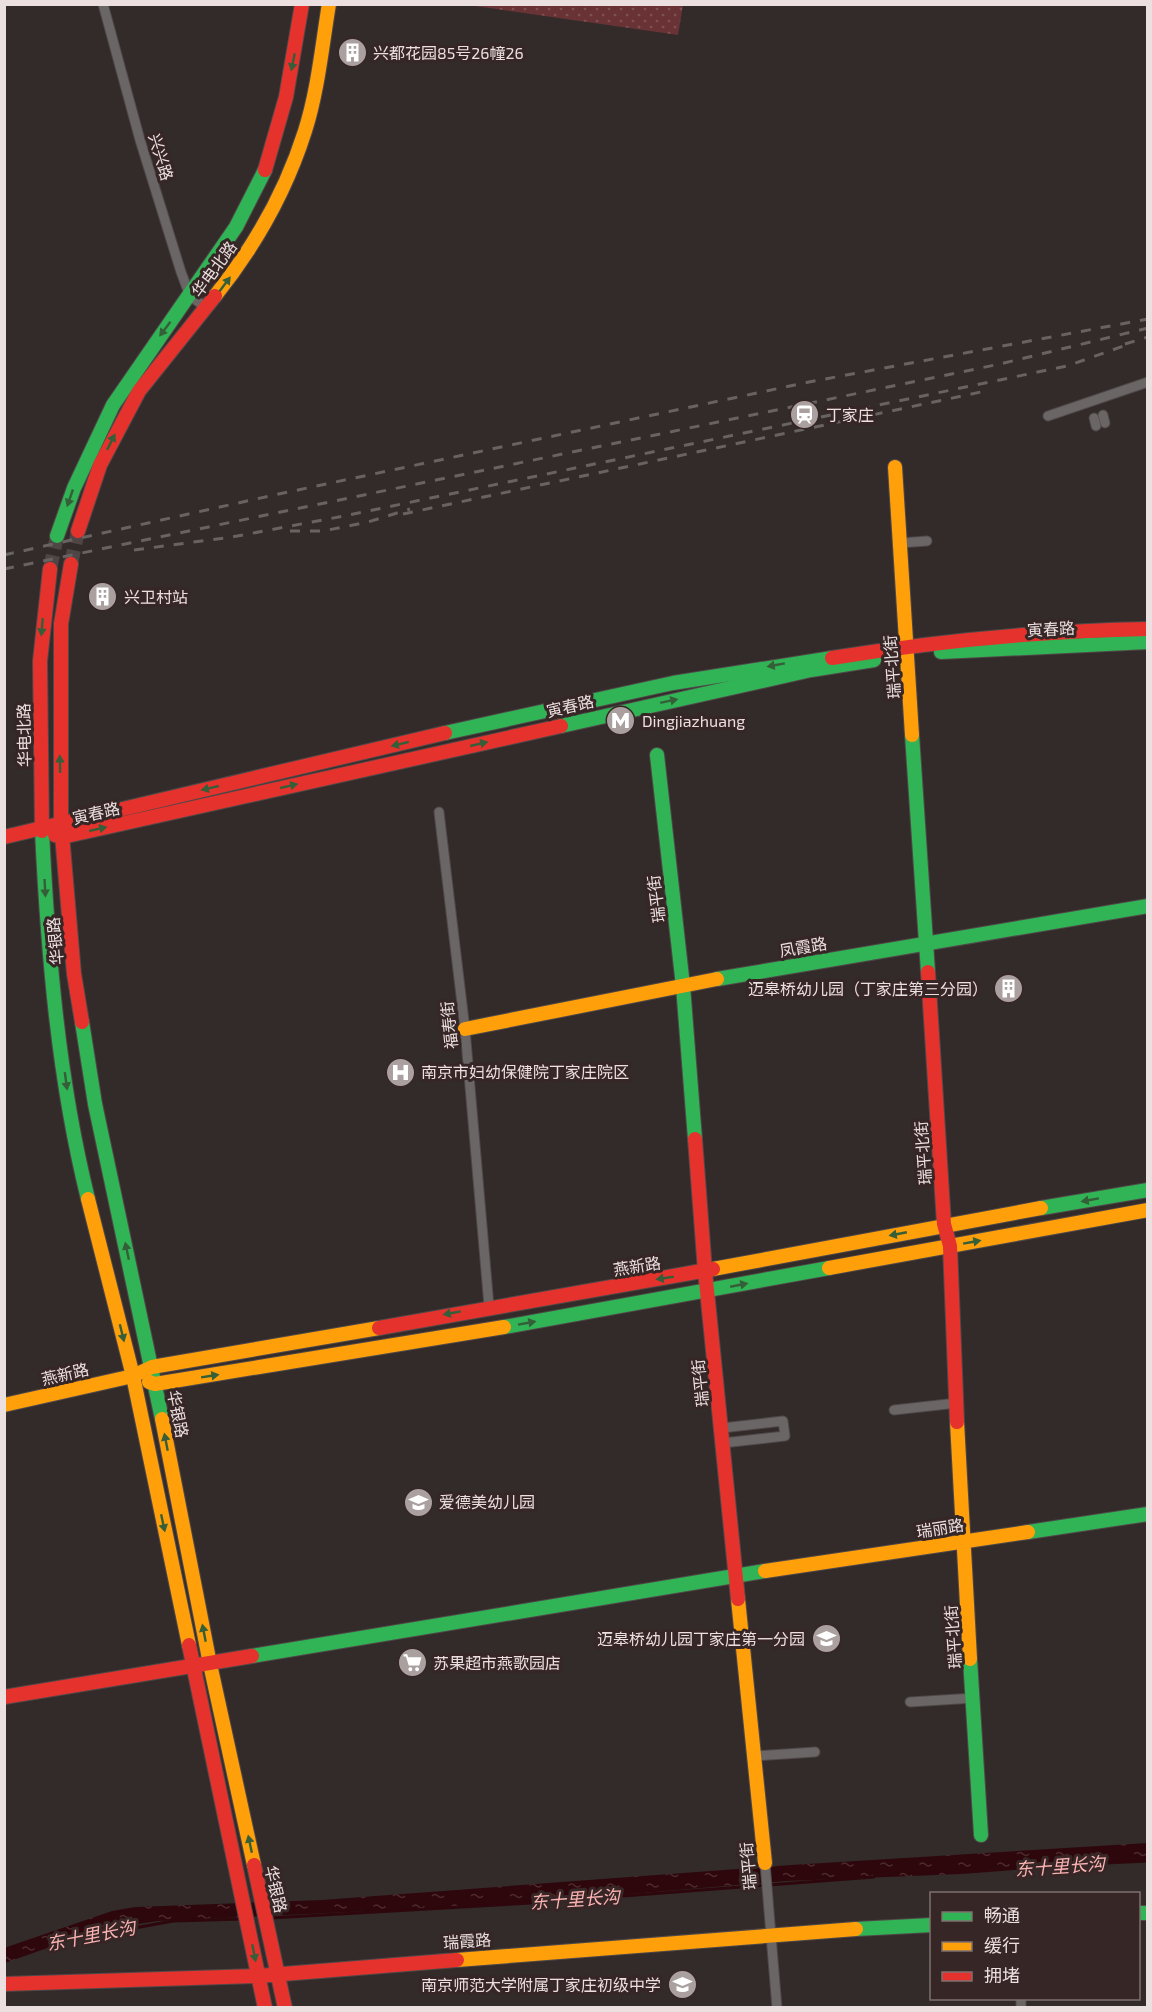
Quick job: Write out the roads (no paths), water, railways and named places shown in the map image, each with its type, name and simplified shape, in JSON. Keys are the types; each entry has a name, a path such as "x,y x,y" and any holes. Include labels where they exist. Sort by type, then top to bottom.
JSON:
{"street":[{"name":"兴兴路","path":"103,4 140,140 190,296"},
{"name":"华电北路","path":"57,536 74,488 113,405 236,227 269,163 286,97 302,4"},
{"name":"华电北路","path":"78,531 100,465 134,400 170,350 207,308 255,241 276,206 290,173 316,87 329,4"},
{"path":"190,296 207,308"},
{"path":"1048,416 1148,382"},
{"path":"1093,401 1098,417"},
{"name":"瑞平北街","path":"895,467 945,1224 950,1246 962,1541 974,1698 981,1835"},
{"path":"900,543 927,541"},
{"path":"61,823 61,624 71,564"},
{"name":"华电北路","path":"42,829 40,661 50,569"},
{"name":"寅春路","path":"4,837 672,684 1060,631 1148,628"},
{"name":"寅春路","path":"42,829 62,837 908,650 1148,642"},
{"name":"瑞平街","path":"657,755 682,986 705,1271 737,1575 777,2007"},
{"name":"福寿街","path":"439,812 465,1029 489,1306"},
{"name":"华银路","path":"61,823 74,974 95,1104 152,1367 210,1664 285,2007"},
{"name":"华银路","path":"42,829 48,955 74,1142 132,1376 265,2007"},
{"name":"凤霞路","path":"465,1029 682,986 1148,906"},
{"name":"燕新路","path":"4,1405 132,1376 152,1367 489,1306 705,1271 945,1224 1148,1190"},
{"path":"132,1376 155,1384 494,1329 1148,1210"},
{"path":"894,1410 957,1403"},
{"path":"722,1428 783,1421 785,1436 723,1443"},
{"name":"瑞丽路","path":"4,1697 737,1575 1148,1514"},
{"path":"910,1702 974,1698"},
{"path":"754,1756 815,1752"},
{"name":"瑞霞路","path":"4,1984 157,1977 258,1976 278,1972 770,1934 930,1925"}],"water":[{"path":"1147,1843 1147,1860 962,1874 786,1881 499,1905 158,1921 98,1930 5,1963 4,1948 112,1911 135,1907 322,1900 791,1865"}],"waterway":[{"name":"东十里长沟","path":"1105,1863 1148,1861"},
{"name":"东十里长沟","path":"270,1918 531,1903 874,1877"},
{"name":"东十里长沟","path":"74,1939 173,1921 242,1919"}],"tunnel":[{"path":"71,564 78,531"},
{"path":"50,569 57,536"}],"railway":[{"path":"4,555 274,495 809,382 1148,319"},
{"path":"4,569 1000,364 1148,328"},
{"path":"1125,344 1148,337"},
{"path":"134,550 232,537 344,516 1067,366 1132,343"},
{"path":"403,514 981,392"},
{"path":"290,531 323,531 368,522 410,509"}],"place":[{"name":"兴都花园85号26幢26","path":"352,53"},
{"name":"丁家庄","path":"805,415"},
{"name":"兴卫村站","path":"103,597"},
{"name":"Dingjiazhuang","path":"621,721"},
{"name":"迈皋桥幼儿园（丁家庄第三分园）","path":"1009,989"},
{"name":"南京市妇幼保健院丁家庄院区","path":"400,1072"},
{"name":"爱德美幼儿园","path":"418,1502"},
{"name":"迈皋桥幼儿园丁家庄第一分园","path":"826,1639"},
{"name":"苏果超市燕歌园店","path":"412,1663"},
{"name":"南京师范大学附属丁家庄初级中学","path":"682,1985"}]}
